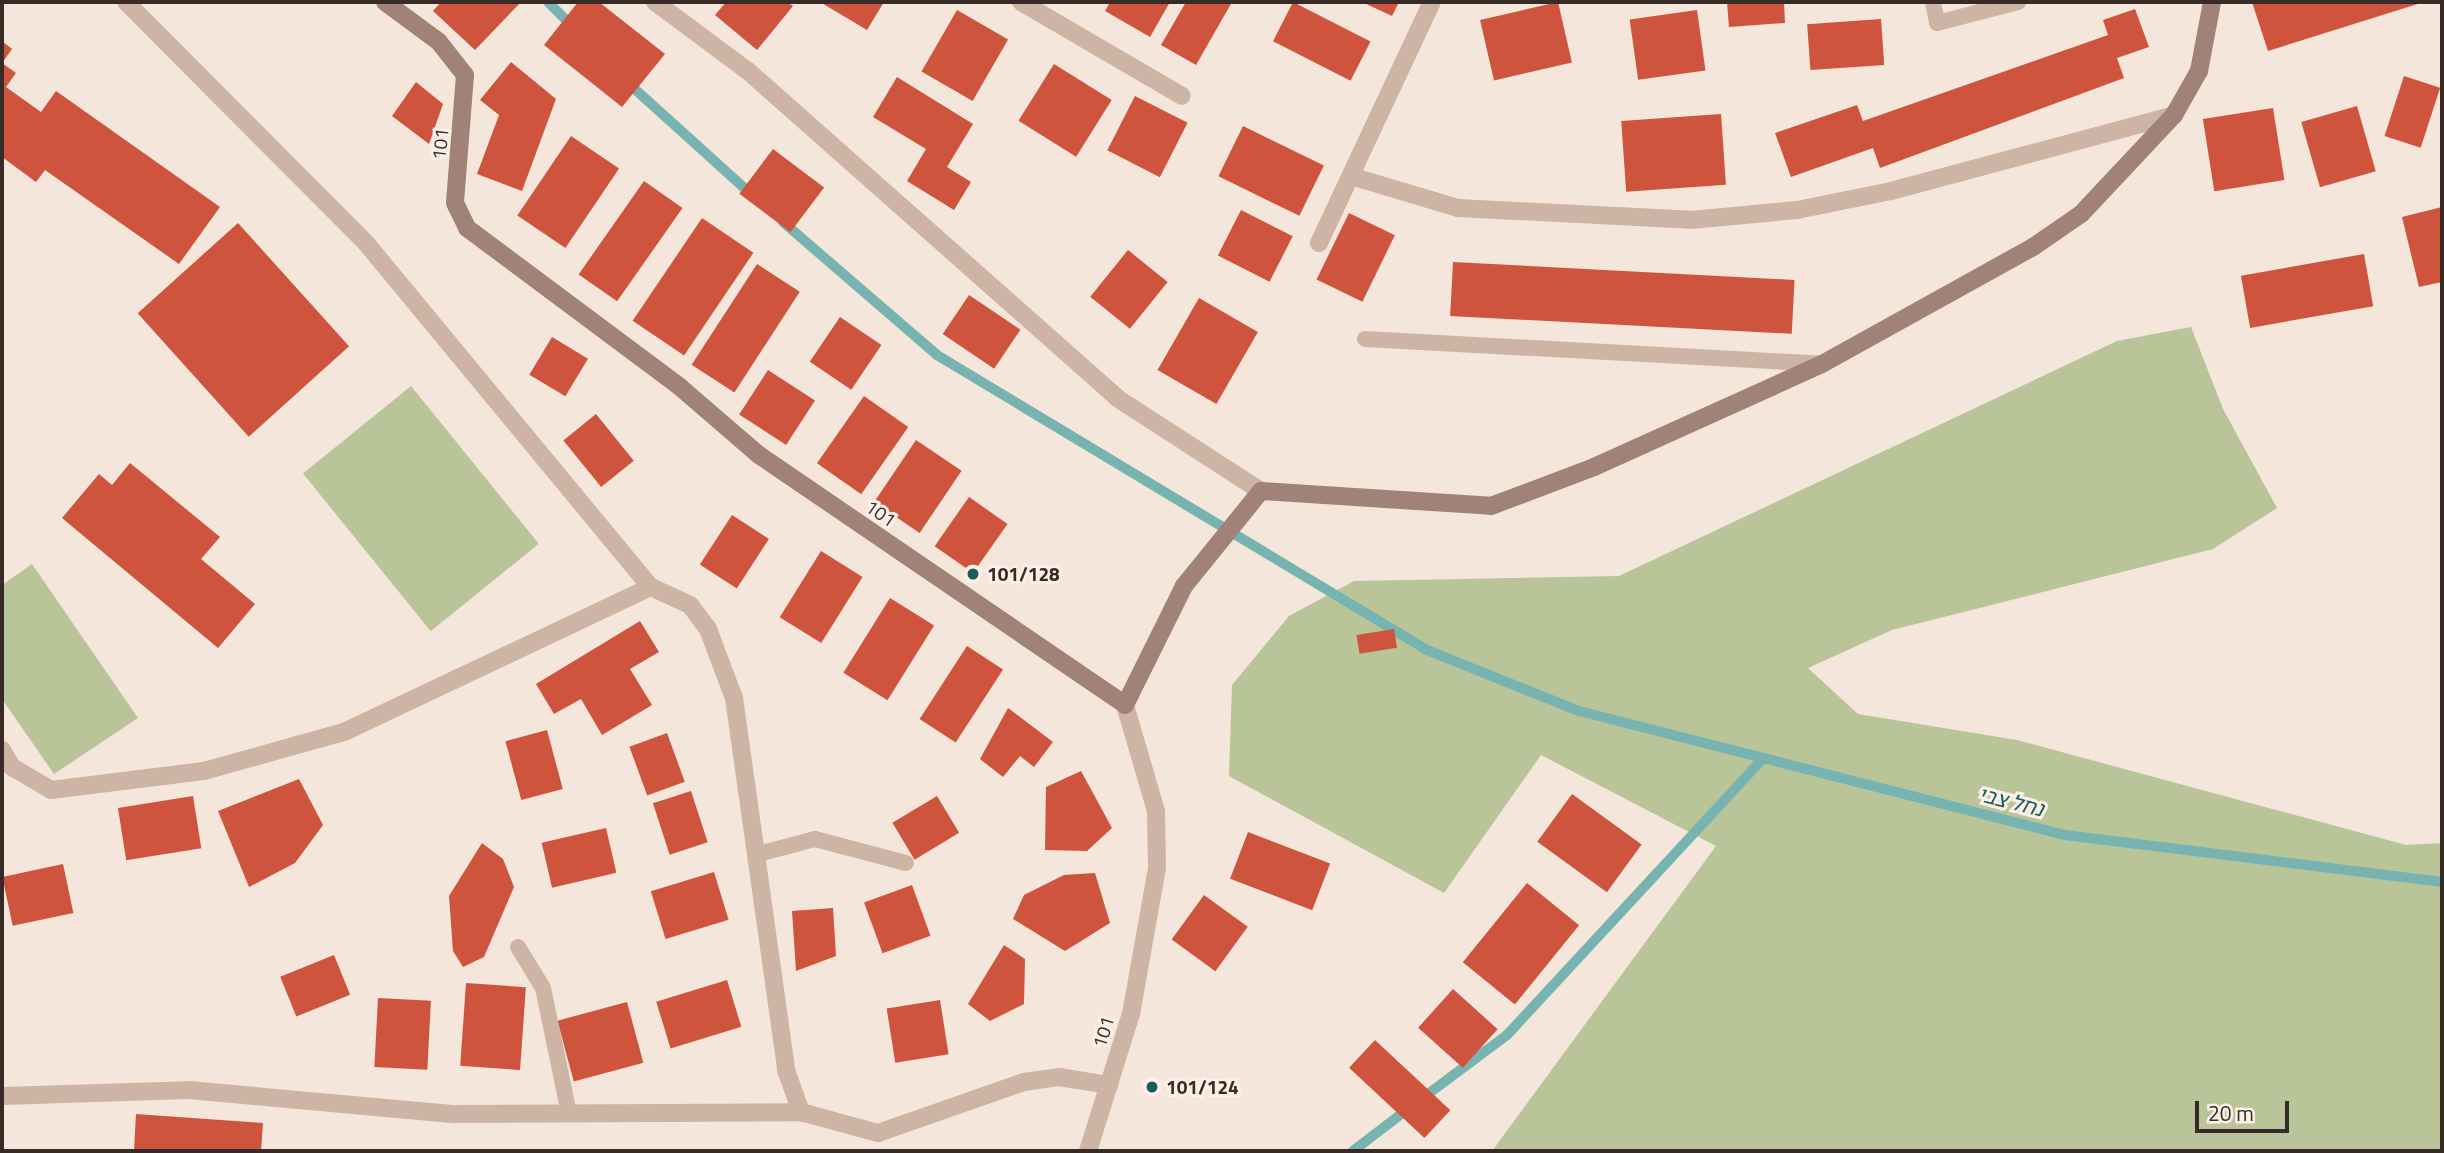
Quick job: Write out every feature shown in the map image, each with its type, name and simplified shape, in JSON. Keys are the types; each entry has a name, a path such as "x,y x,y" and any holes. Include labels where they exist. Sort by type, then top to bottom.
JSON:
{"street":[{"path":"126,2 366,243 651,587 690,605 708,629 734,698 758,854 786,1070 801,1112"},
{"name":"101","path":"385,2 439,42 465,75 455,203 467,228 680,387 759,455 1125,705 1156,811 1157,868 1133,1002 1088,1151"},
{"path":"654,2 748,71 1117,398 1261,491 1490,506 1594,467 1822,364 2072,220 2174,115 2199,71 2212,2"},
{"path":"1021,2 1182,96"},
{"path":"1319,243 1354,177 1432,2"},
{"path":"1354,177 1458,208 1691,220 1797,210 1891,191 2174,115"},
{"path":"1125,705 1184,586 1261,491"},
{"path":"2,750 12,767 51,790 204,771 344,732 651,587"},
{"path":"2,1096 189,1090 455,1114 801,1112 878,1133 1024,1082 1059,1076 1109,1085"}],"lane":[{"path":"1933,2 1937,23 2018,2"},
{"path":"1365,338 1822,364"},
{"path":"758,854 815,839 906,863"},
{"path":"518,947 543,988 569,1113"}],"green space":[{"path":"2191,327 2223,409 2277,508 2213,549 1892,630 1808,668 1858,714 2017,740 2406,845 2442,843 2442,1151 1492,1151 1716,846 1541,755 1444,893 1229,776 1232,685 1289,616 1354,581 1619,576 2117,341"},
{"path":"411,386 539,544 431,631 303,473"},
{"path":"32,564 138,718 54,774 2,699 2,585"}],"building":[{"path":"441,2 521,2 475,50 433,11"},
{"path":"578,2 599,2 665,54 622,107 544,45"},
{"path":"726,2 787,2 793,6 757,50 715,15"},
{"path":"820,2 884,2 867,30"},
{"path":"1110,2 1170,2 1150,37 1105,11"},
{"path":"1186,2 1232,2 1196,65 1161,45"},
{"path":"1293,2 1371,41 1351,81 1273,41"},
{"path":"1362,2 1399,2 1392,16"},
{"path":"1558,2 1572,62 1494,80 1480,20"},
{"path":"1727,2 1784,2 1785,23 1729,27"},
{"path":"2252,2 2424,2 2268,51"},
{"path":"2135,9 2149,47 2117,58 2124,78 1880,168 1873,148 1791,177 1775,133 1857,105 1863,121 2108,35 2103,20"},
{"path":"957,10 1008,40 973,101 922,71"},
{"path":"1697,10 1705,70 1638,80 1630,19"},
{"path":"1881,19 1884,65 1810,70 1807,24"},
{"path":"2,41 12,49 2,63"},
{"path":"511,62 556,99 522,191 477,174 499,115 480,100"},
{"path":"2,63 16,73 6,87 41,112 56,91 220,207 179,264 45,170 36,182 2,157"},
{"path":"1054,64 1112,100 1076,157 1018,121"},
{"path":"2404,76 2440,88 2421,148 2385,136"},
{"path":"897,77 973,124 947,167 971,182 954,210 907,181 926,149 873,117"},
{"path":"416,82 443,104 429,144 392,116"},
{"path":"1135,96 1188,123 1160,177 1107,150"},
{"path":"2357,106 2376,171 2320,187 2301,122"},
{"path":"2273,108 2284,180 2214,191 2203,119"},
{"path":"1721,114 1726,185 1626,192 1621,121"},
{"path":"1243,126 1324,165 1299,216 1218,176"},
{"path":"571,136 619,168 565,248 517,216"},
{"path":"773,149 824,188 790,232 739,194"},
{"path":"644,181 683,208 617,301 579,274"},
{"path":"2442,207 2442,282 2419,287 2402,217"},
{"path":"1241,210 1293,236 1270,282 1218,255"},
{"path":"1349,213 1395,235 1362,302 1317,280"},
{"path":"702,218 753,253 684,355 633,321"},
{"path":"238,223 349,346 249,437 138,313"},
{"path":"1128,250 1168,282 1130,329 1090,297"},
{"path":"2364,254 2373,306 2250,328 2241,276"},
{"path":"1453,262 1795,280 1792,334 1450,316"},
{"path":"757,264 800,292 734,392 692,365"},
{"path":"969,295 1020,330 994,369 943,334"},
{"path":"1199,298 1258,332 1216,404 1158,370"},
{"path":"840,317 881,345 851,390 810,362"},
{"path":"552,337 588,359 565,396 529,375"},
{"path":"768,370 815,400 786,445 739,414"},
{"path":"864,396 908,427 861,494 817,463"},
{"path":"596,414 634,461 601,487 563,440"},
{"path":"916,440 962,471 920,533 874,502"},
{"path":"130,463 220,537 201,559 255,604 218,648 62,518 99,474 112,485"},
{"path":"969,497 1008,524 973,573 935,546"},
{"path":"732,515 769,539 737,588 700,564"},
{"path":"821,551 863,577 821,643 780,617"},
{"path":"890,598 934,626 887,700 843,673"},
{"path":"640,621 659,652 630,669 652,705 602,735 581,699 554,714 536,684"},
{"path":"1394,629 1397,648 1359,654 1356,635"},
{"path":"967,646 1003,669 956,742 920,719"},
{"path":"1008,708 1053,742 1034,767 1020,756 1003,777 980,759"},
{"path":"547,730 563,789 521,800 505,741"},
{"path":"667,733 685,782 647,796 629,747"},
{"path":"1081,771 1112,828 1087,851 1045,850 1046,787"},
{"path":"299,779 323,825 295,863 249,887 218,811"},
{"path":"691,791 708,842 670,855 653,803"},
{"path":"1572,794 1642,845 1607,892 1537,842"},
{"path":"193,796 201,848 126,860 118,808"},
{"path":"937,796 959,833 915,860 892,823"},
{"path":"606,828 616,873 552,888 542,843"},
{"path":"1248,832 1330,864 1312,910 1230,879"},
{"path":"482,843 503,859 514,887 484,957 463,967 453,951 449,896"},
{"path":"63,864 73,913 13,926 2,877"},
{"path":"714,872 729,920 666,939 651,891"},
{"path":"1095,873 1110,923 1065,951 1013,919 1024,895 1064,875"},
{"path":"1527,883 1579,925 1515,1004 1463,962"},
{"path":"912,885 930,936 883,953 864,902"},
{"path":"1204,895 1248,927 1215,971 1172,939"},
{"path":"833,908 836,956 796,971 792,911"},
{"path":"1004,945 1025,959 1024,1004 990,1021 968,1004"},
{"path":"334,955 350,995 296,1017 280,977"},
{"path":"727,980 741,1027 671,1048 656,1002"},
{"path":"466,983 526,987 520,1070 460,1066"},
{"path":"1453,989 1498,1029 1463,1068 1418,1028"},
{"path":"378,998 431,1001 427,1070 374,1067"},
{"path":"940,1000 949,1054 895,1063 887,1008"},
{"path":"627,1002 643,1063 574,1081 557,1021"},
{"path":"1375,1040 1450,1110 1424,1138 1349,1068"},
{"path":"136,1114 263,1123 261,1151 134,1151"}],"waterway":[{"path":"548,2 572,26"},
{"path":"627,82 753,196"},
{"name":"נחל צבי","path":"783,222 937,355 1427,650 1579,711 2065,835 2442,882"},
{"path":"1420,1100 1507,1035 1763,759"},
{"path":"1353,1151 1408,1109"}],"place":[{"name":"101/128","path":"973,574"},
{"name":"101/124","path":"1152,1087"}]}
